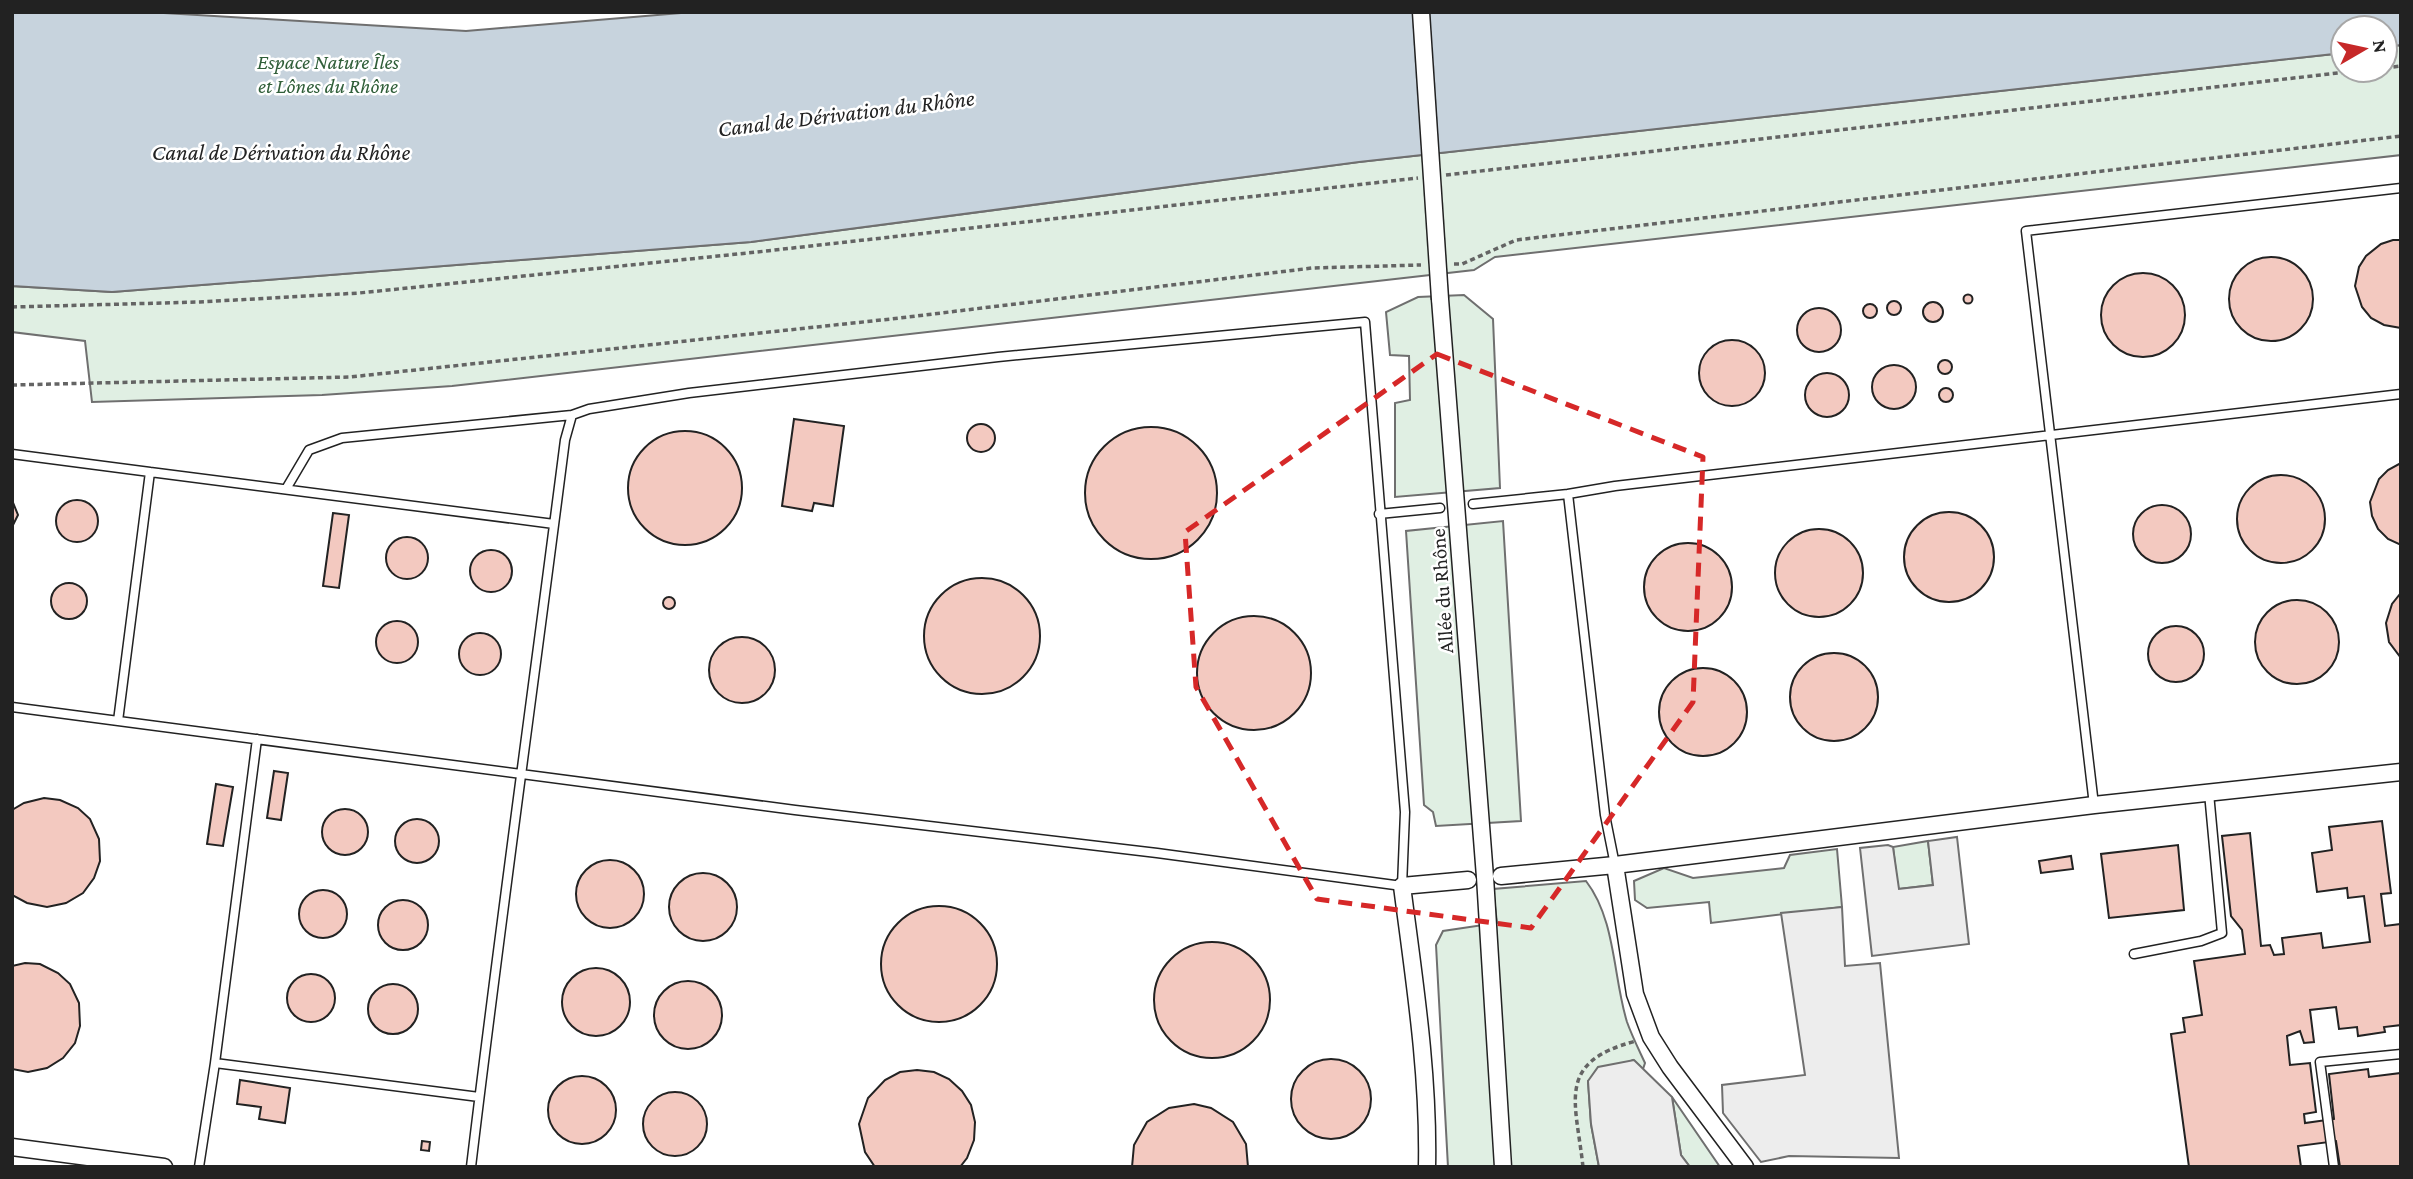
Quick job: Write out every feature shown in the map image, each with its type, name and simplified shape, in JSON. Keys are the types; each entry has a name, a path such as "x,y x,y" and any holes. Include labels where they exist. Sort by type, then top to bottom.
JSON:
{"street":[{"name":"Allée du Rhône","path":"1420,12 1485,877 1503,1167"},
{"path":"1501,876 1615,865 2094,806 2401,772"},
{"path":"1615,865 1635,994 1651,1037 1670,1067 1745,1167"},
{"path":"1427,1167 1428,1126 1402,886 1468,880"},
{"path":"12,1147 164,1167"}],"lane":[{"path":"2094,806 2026,231 2401,188"},
{"path":"12,707 795,810 1157,853 1402,886 1405,811 1365,322 998,357 689,393 589,409 572,415 342,438 309,450 286,489"},
{"path":"1472,504 2401,394"},
{"path":"471,1167 565,440 572,415"},
{"path":"12,454 554,524"},
{"path":"118,721 150,472"},
{"path":"1568,494 1605,815 1615,865"},
{"path":"1379,514 1440,508"},
{"path":"200,1167 257,739"},
{"path":"2134,954 2201,941 2222,933 2209,793"},
{"path":"2334,1167 2320,1062 2401,1054"},
{"path":"215,1063 479,1097"}],"path":[{"path":"1434,176 2329,74"},
{"path":"1448,264 1462,264 1516,240 2401,136"},
{"path":"12,307 200,302 359,293 757,252 1420,178"},
{"path":"12,385 350,377 887,320 1312,268 1421,265"},
{"path":"1583,1167 1575,1082 1588,1062 1613,1047 1651,1037"}],"highlighted area":[{"path":"1437,354 1703,457 1693,702 1531,928 1317,899 1196,687 1185,532"}],"green space":[{"path":"2399,45 2401,155 1495,257 1474,270 452,386 322,395 92,402 85,341 12,332 12,286 112,292 751,242 1359,162 2329,55 2329,84 2399,84"},
{"path":"1464,295 1493,319 1500,488 1395,497 1395,403 1410,400 1409,356 1390,355 1386,312 1418,297"},
{"path":"1503,521 1521,821 1436,826 1433,812 1424,805 1406,531"},
{"path":"1928,841 1933,885 1898,889 1893,847"},
{"path":"1837,849 1842,907 1711,923 1709,902 1647,908 1635,900 1634,881 1664,868 1693,878 1784,868 1790,855"},
{"path":"1586,881 1603,913 1622,1005 1645,1063 1643,1069 1633,1060 1588,1081 1591,1124 1599,1167 1448,1167 1436,945 1443,931 1497,923 1493,889"},
{"path":"1672,1097 1720,1167 1690,1167 1681,1155"}],"shaded area":[{"path":"1957,837 1969,944 1872,956 1860,848 1888,845 1893,847 1899,889 1933,885 1928,841"},
{"path":"1842,907 1845,966 1880,963 1899,1158 1789,1156 1761,1162 1723,1113 1722,1085 1805,1075 1781,913"},
{"path":"1634,1060 1672,1097 1681,1155 1690,1167 1599,1167 1591,1124 1588,1081 1598,1067"}],"water":[{"name":"Canal de Dérivation du Rhône","path":"12,12 147,12 466,31 693,12 2401,12 2401,45 2399,14 2329,14 2329,55 1359,162 751,242 112,292 12,286"}],"building":[{"path":"2401,240 2401,328 2384,325 2371,318 2362,307 2355,286 2359,267 2366,256 2381,244"},
{"path":"2271,257 2287,260 2301,269 2310,283 2313,299 2310,315 2301,329 2287,338 2271,341 2255,338 2241,329 2232,315 2229,299 2232,283 2241,269 2255,260"},
{"path":"2143,273 2159,276 2173,285 2182,299 2185,315 2182,331 2173,345 2159,354 2143,357 2127,354 2113,345 2104,331 2101,315 2104,299 2113,285 2127,276"},
{"path":"1968,294 1973,299 1968,304 1963,299"},
{"path":"1891,301 1897,301 1901,308 1897,315 1891,315 1887,311 1887,305"},
{"path":"1929,302 1937,302 1943,312 1937,322 1929,322 1923,316 1923,308"},
{"path":"1870,304 1875,306 1875,316 1870,318 1865,316 1863,311 1865,306"},
{"path":"1819,308 1828,309 1835,314 1840,321 1840,339 1835,346 1828,351 1819,352 1810,351 1803,346 1798,339 1797,330 1798,321 1803,314 1810,309"},
{"path":"1732,340 1745,342 1760,355 1765,373 1763,386 1750,401 1732,406 1719,404 1704,391 1699,373 1701,360 1714,345"},
{"path":"1945,360 1950,362 1950,372 1945,374 1940,372 1938,367 1940,362"},
{"path":"1894,365 1909,372 1916,387 1909,402 1894,409 1879,402 1872,387 1879,372"},
{"path":"1827,373 1843,379 1849,395 1843,411 1827,417 1811,411 1805,395 1811,379"},
{"path":"1946,388 1951,390 1951,400 1946,402 1941,400 1939,395 1941,390"},
{"path":"794,419 844,426 833,506 814,503 812,511 782,506"},
{"path":"981,424 991,428 995,438 991,448 981,452 971,448 967,438 971,428"},
{"path":"1151,427 1176,432 1188,438 1206,456 1212,468 1217,493 1212,518 1206,530 1188,548 1176,554 1151,559 1126,554 1114,548 1096,530 1090,518 1085,493 1090,468 1096,456 1114,438 1126,432"},
{"path":"685,431 707,435 726,447 738,466 742,488 738,510 726,529 707,541 685,545 663,541 644,529 632,510 628,488 632,466 644,447 663,435"},
{"path":"2399,464 2401,545 2388,539 2378,529 2370,502 2379,479"},
{"path":"2281,475 2298,478 2312,488 2322,502 2325,519 2322,536 2312,550 2298,560 2281,563 2264,560 2250,550 2240,536 2237,519 2240,502 2250,488 2264,478"},
{"path":"12,500 18,515 12,527"},
{"path":"77,500 92,506 98,521 92,536 77,542 62,536 56,521 62,506"},
{"path":"2162,505 2178,510 2186,518 2191,534 2186,550 2178,558 2162,563 2146,558 2138,550 2133,534 2138,518 2146,510"},
{"path":"1949,512 1966,515 1981,525 1991,540 1994,557 1991,574 1981,589 1966,599 1949,602 1932,599 1917,589 1907,574 1904,557 1907,540 1917,525 1932,515"},
{"path":"333,513 349,515 339,588 323,586"},
{"path":"1819,529 1844,536 1856,548 1863,573 1856,598 1844,610 1819,617 1794,610 1782,598 1775,573 1782,548 1794,536"},
{"path":"407,537 422,543 428,558 422,573 407,579 392,573 386,558 392,543"},
{"path":"1688,543 1705,547 1719,556 1728,570 1732,587 1728,604 1719,618 1705,627 1688,631 1671,627 1657,618 1648,604 1644,587 1648,570 1657,556 1671,547"},
{"path":"491,550 506,556 512,571 506,586 491,592 476,586 470,571 476,556"},
{"path":"982,578 1004,583 1023,595 1035,614 1040,636 1035,658 1023,677 1004,689 982,694 960,689 941,677 929,658 924,636 929,614 941,595 960,583"},
{"path":"69,583 82,588 87,601 82,614 69,619 56,614 51,601 56,588"},
{"path":"2400,594 2401,658 2389,642 2386,623 2392,604"},
{"path":"669,597 675,603 669,609 663,603"},
{"path":"2289,600 2305,600 2321,607 2332,618 2339,634 2336,658 2327,672 2305,684 2289,684 2273,677 2262,666 2255,650 2255,634 2262,618 2273,607"},
{"path":"1254,616 1276,620 1286,625 1302,641 1307,651 1311,673 1307,695 1302,705 1286,721 1276,726 1254,730 1232,726 1222,721 1206,705 1201,695 1197,673 1201,651 1206,641 1222,625 1232,620"},
{"path":"397,621 412,627 418,642 412,657 397,663 382,657 376,642 382,627"},
{"path":"2176,626 2191,631 2199,639 2204,654 2199,669 2191,677 2176,682 2161,677 2153,669 2148,654 2153,639 2161,631"},
{"path":"480,633 495,639 501,654 495,669 480,675 465,669 459,654 465,639"},
{"path":"748,637 766,646 773,657 773,683 766,694 755,701 736,703 718,694 711,683 709,664 718,646 729,639"},
{"path":"1825,653 1843,653 1859,660 1871,672 1878,688 1878,706 1871,722 1859,734 1843,741 1825,741 1809,734 1797,722 1790,706 1790,688 1797,672 1809,660"},
{"path":"1703,668 1720,671 1734,681 1744,695 1747,712 1744,729 1734,743 1720,753 1703,756 1686,753 1672,743 1662,729 1659,712 1662,695 1672,681 1686,671"},
{"path":"274,771 288,773 281,820 267,818"},
{"path":"216,784 233,787 223,846 207,844"},
{"path":"44,798 60,800 78,808 90,819 99,839 100,861 94,878 83,893 66,903 47,907 27,903 12,895 12,810 24,803"},
{"path":"345,809 361,816 368,832 361,848 345,855 329,848 322,832 329,816"},
{"path":"417,819 432,826 439,841 432,856 417,863 402,856 395,841 402,826"},
{"path":"2382,821 2391,893 2381,894 2385,926 2401,924 2401,1025 2384,1027 2385,1032 2358,1036 2357,1027 2339,1029 2336,1007 2310,1010 2314,1042 2304,1043 2300,1031 2287,1036 2290,1065 2310,1063 2316,1112 2304,1114 2305,1123 2334,1119 2329,1074 2368,1069 2369,1077 2401,1073 2401,1167 2340,1167 2336,1141 2298,1146 2301,1167 2189,1167 2171,1034 2185,1032 2183,1018 2202,1015 2194,961 2245,954 2242,930 2231,916 2222,836 2250,833 2261,946 2270,945 2274,955 2284,954 2282,938 2321,933 2323,948 2370,942 2364,896 2348,898 2347,888 2317,892 2312,853 2332,850 2329,827"},
{"path":"2178,845 2184,910 2109,918 2101,854"},
{"path":"2071,856 2073,869 2041,873 2039,861"},
{"path":"603,860 617,860 629,865 639,875 644,894 639,913 629,923 617,928 603,928 591,923 581,913 576,901 576,887 581,875 591,865"},
{"path":"696,873 710,873 722,878 732,888 737,907 732,926 722,936 710,941 696,941 684,936 674,926 669,914 669,900 674,888 684,878"},
{"path":"323,890 340,897 347,914 340,931 323,938 306,931 299,914 306,897"},
{"path":"403,900 421,907 428,925 421,943 403,950 385,943 378,925 385,907"},
{"path":"939,906 961,910 980,923 993,942 997,964 993,986 980,1005 961,1018 939,1022 917,1018 898,1005 885,986 881,964 885,942 898,923 917,910"},
{"path":"1212,942 1234,947 1253,959 1265,978 1270,1000 1265,1022 1253,1041 1234,1053 1212,1058 1190,1053 1171,1041 1159,1022 1154,1000 1159,978 1171,959 1190,947"},
{"path":"40,964 58,973 70,984 79,1003 80,1026 75,1043 63,1058 47,1068 28,1072 12,1069 12,966"},
{"path":"596,968 609,971 620,978 627,989 630,1002 627,1015 620,1026 609,1033 596,1036 583,1033 572,1026 565,1015 562,1002 565,989 572,978 583,971"},
{"path":"311,974 328,981 335,998 328,1015 311,1022 294,1015 287,998 294,981"},
{"path":"688,981 701,984 712,991 719,1002 722,1015 719,1028 712,1039 701,1046 688,1049 675,1046 664,1039 657,1028 654,1015 657,1002 664,991 675,984"},
{"path":"393,984 411,991 418,1009 411,1027 393,1034 375,1027 368,1009 375,991"},
{"path":"1331,1059 1346,1062 1359,1071 1368,1084 1371,1099 1368,1114 1359,1127 1346,1136 1331,1139 1316,1136 1303,1127 1294,1114 1291,1099 1294,1084 1303,1071 1316,1062"},
{"path":"900,1072 934,1072 949,1079 962,1091 971,1105 975,1122 974,1140 960,1167 875,1167 865,1152 859,1124 868,1098 885,1080"},
{"path":"582,1076 595,1079 606,1086 613,1097 616,1110 613,1123 606,1134 595,1141 582,1144 569,1141 558,1134 551,1123 548,1110 551,1097 558,1086 569,1079"},
{"path":"240,1080 290,1088 285,1123 259,1119 261,1107 237,1104"},
{"path":"669,1092 681,1092 698,1101 705,1112 705,1136 698,1147 681,1156 669,1156 657,1151 648,1142 643,1130 643,1118 648,1106 657,1097"},
{"path":"1194,1104 1211,1108 1233,1122 1246,1144 1248,1167 1132,1167 1134,1145 1147,1122 1169,1108"},
{"path":"422,1141 430,1142 429,1151 421,1150"}],"park label":[{"name":"Espace Nature Îles et Lônes du Rhône","path":"328,74"}]}
